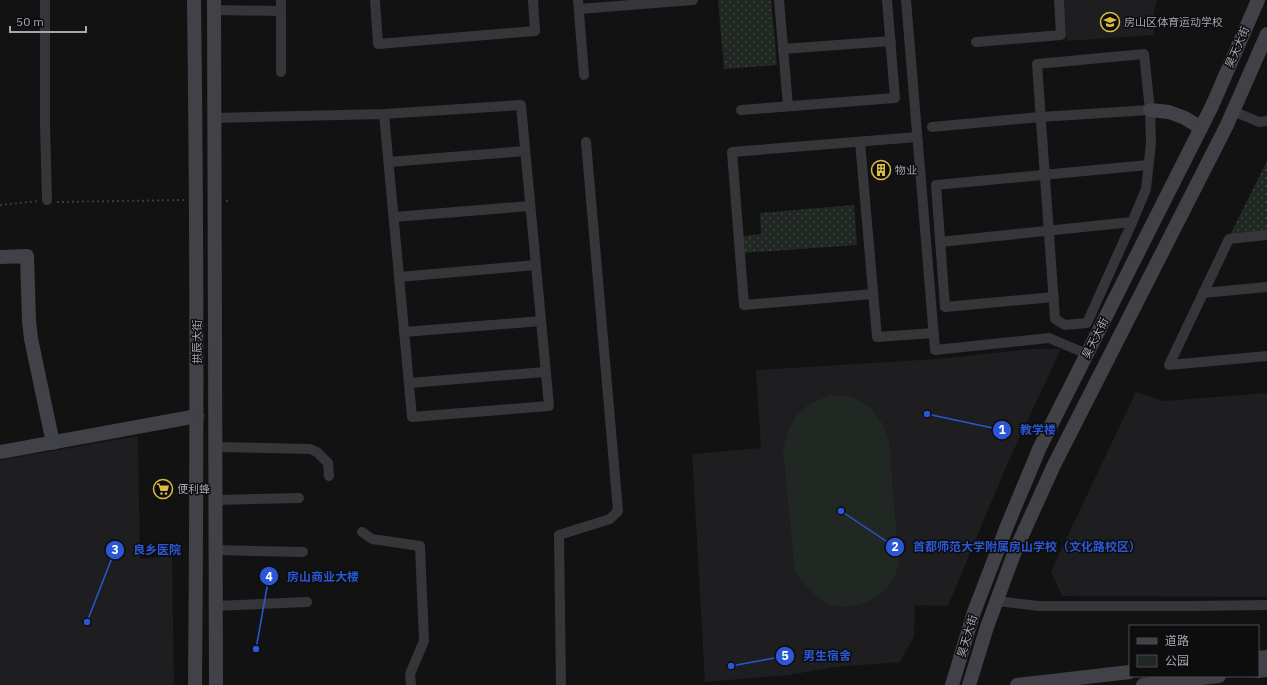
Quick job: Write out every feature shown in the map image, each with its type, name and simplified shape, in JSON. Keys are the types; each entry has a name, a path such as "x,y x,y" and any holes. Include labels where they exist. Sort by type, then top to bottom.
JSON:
{"street":[{"path":"45,0 45,124 47,200"},
{"name":"拱辰大街","path":"194,0 197,416 195,685"},
{"path":"281,0 281,72"},
{"path":"375,0 378,44 534,32 532,0"},
{"path":"584,75 578,4 693,0"},
{"path":"779,0 788,106"},
{"path":"741,110 895,98 887,0"},
{"path":"906,0 936,350 1049,338 1087,354"},
{"path":"976,42 1061,34 1059,0"},
{"name":"昊天大街","path":"952,685 974,612 1007,526 1040,447 1212,106 1258,0"},
{"path":"214,5 281,11"},
{"name":"拱辰大街","path":"214,5 216,685"},
{"name":"昊天大街","path":"969,685 987,627 1015,552 1054,466 1233,111 1267,34"},
{"path":"783,49 891,42"},
{"path":"1144,54 1150,110 1151,143 1146,188 1087,323 1065,325 1055,319 1040,117 1036,64 1144,54"},
{"path":"214,118 384,114 521,105 548,406 412,417 384,114"},
{"path":"932,127 1040,117 1150,110 1168,112 1185,118 1201,128"},
{"path":"1233,111 1259,122 1267,121"},
{"path":"873,294 744,305 732,152 917,137"},
{"path":"561,685 559,535 610,519 618,511 586,142"},
{"path":"860,142 876,337 934,333"},
{"path":"388,162 526,151"},
{"path":"1054,297 945,307 936,185 1148,165"},
{"path":"394,217 530,206"},
{"path":"940,242 1132,222"},
{"path":"1267,235 1229,239 1169,365 1267,356"},
{"path":"0,256 27,256 29,321 53,443"},
{"path":"399,277 536,265"},
{"path":"1203,293 1267,287"},
{"path":"404,332 541,321"},
{"path":"409,383 545,372"},
{"path":"0,452 197,416"},
{"path":"215,447 310,449 317,452 328,463 329,476"},
{"path":"215,500 299,498"},
{"path":"362,532 372,539 420,546 424,641 410,674 411,685"},
{"path":"215,550 303,552"},
{"path":"997,601 1038,606 1267,605"},
{"path":"215,606 307,602"},
{"path":"1017,685 1129,672"},
{"path":"1143,685 1211,677"}],"path":[{"path":"0,205 47,200 54,202 196,200"}],"shaded area":[{"name":"房山区体育运动学校","path":"1064,0 1157,0 1154,10 1154,35 1067,41"},
{"path":"1031,349 1061,349 1008,462 948,606 915,605 914,637 900,662 835,667 789,675 705,682 692,454 761,448 756,370 937,359"},
{"path":"1136,392 1164,401 1267,393 1267,597 1062,596 1051,571"},
{"path":"138,436 140,559 172,556 174,685 0,685 0,460"}],"green space":[{"path":"718,0 771,0 777,65 724,69"},
{"path":"1267,161 1267,232 1230,235"},
{"path":"854,205 857,245 743,253 742,236 761,234 760,213"},
{"path":"832,395 852,397 869,407 883,424 889,442 899,563 893,580 881,593 866,602 849,606 832,605 821,600 795,572 783,450 789,430 800,413 811,403"}],"place":[{"name":"房山区体育运动学校","path":"1110,22"},
{"name":"物业","path":"881,170"},
{"name":"教学楼","path":"927,414"},
{"name":"便利蜂","path":"163,489"},
{"name":"首都师范大学附属房山学校（文化路校区）","path":"841,511"},
{"name":"良乡医院","path":"87,622"},
{"name":"房山商业大楼","path":"256,649"},
{"name":"男生宿舍","path":"731,666"}]}
